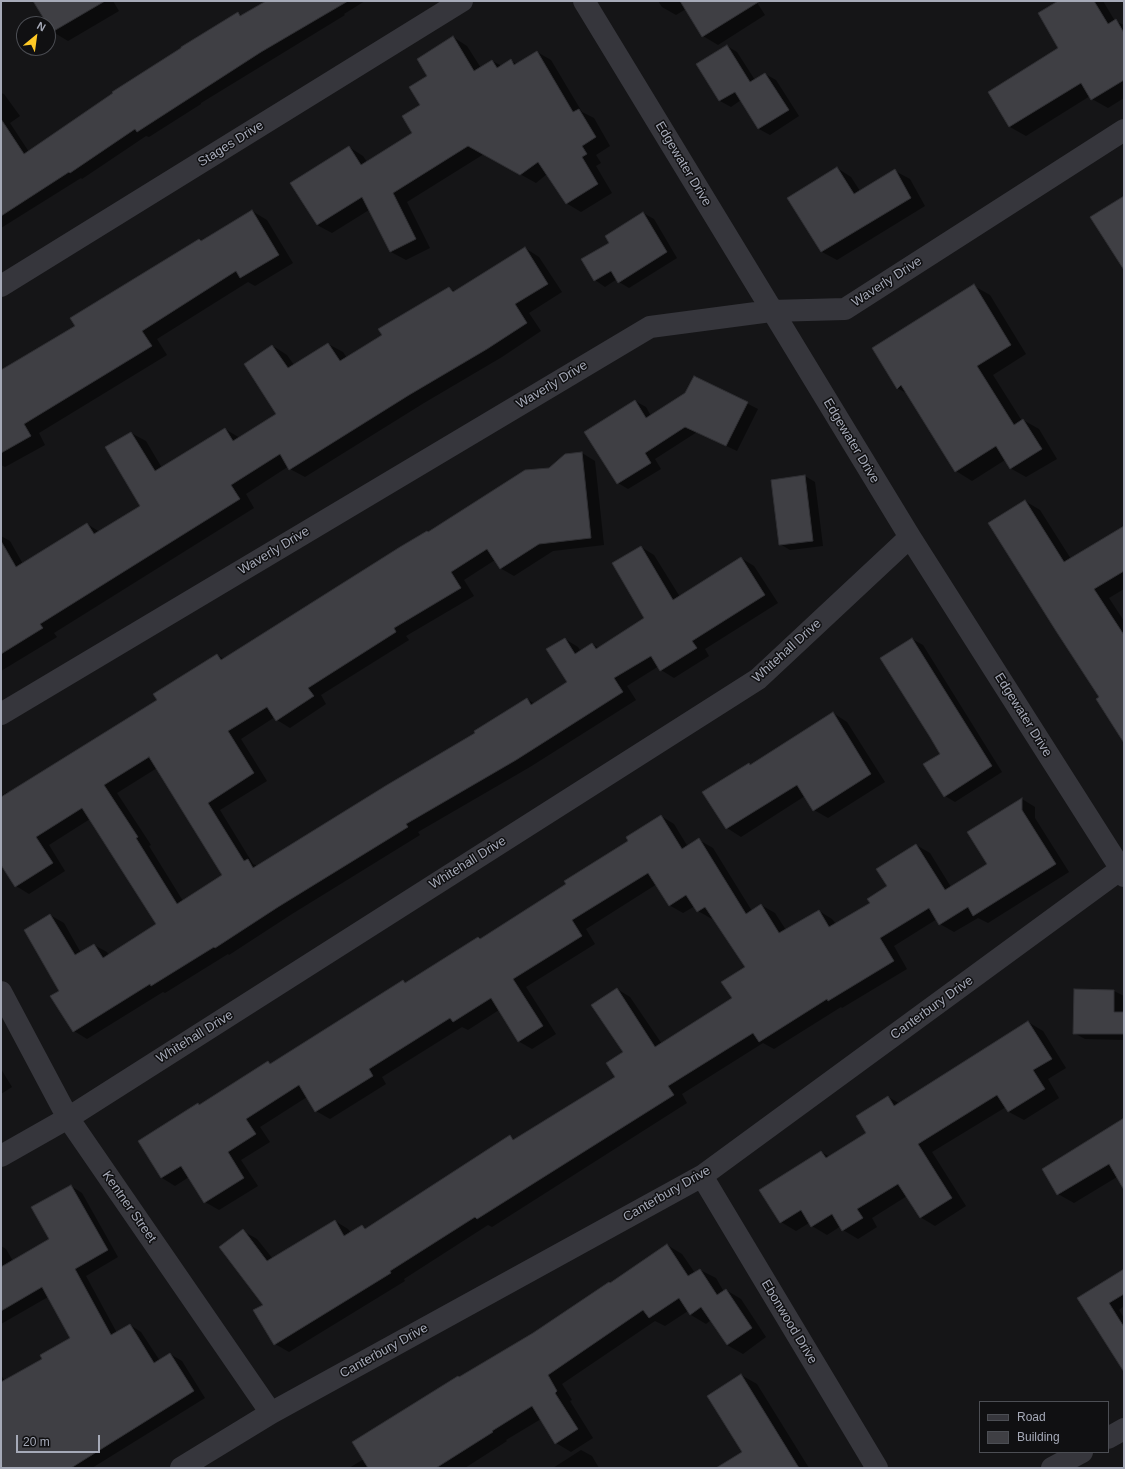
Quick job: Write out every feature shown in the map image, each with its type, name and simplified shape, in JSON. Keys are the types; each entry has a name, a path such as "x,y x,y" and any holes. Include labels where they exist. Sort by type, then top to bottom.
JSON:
{"street":[{"name":"Stages Drive","path":"1,286 462,1"},
{"name":"Edgewater Drive","path":"584,1 910,537 1122,872"},
{"name":"Waverly Drive","path":"1,714 650,327 772,311 845,309 1124,130"},
{"name":"Whitehall Drive","path":"1,1156 68,1118 758,679 910,537"},
{"name":"Canterbury Drive","path":"181,1468 271,1413 702,1176 1122,872"},
{"name":"Kentner Street","path":"1,992 68,1118 271,1413"},
{"name":"Ebonwood Drive","path":"702,1176 877,1468"},
{"path":"1109,1437 1124,1429"},
{"path":"1052,1468 1080,1453"}],"building":[{"path":"33,1 105,1 56,30 56,16 42,16"},
{"path":"266,1 348,1 261,52 137,132 135,129 70,173 69,172 1,216 1,119 24,154 113,93 112,92 181,47 238,12 240,16"},
{"path":"680,1 760,1 702,37"},
{"path":"1058,1 1094,1 1108,24 1116,19 1124,33 1124,80 1091,100 1081,83 1009,127 988,92 1058,48 1038,13"},
{"path":"453,36 474,71 492,60 497,68 511,59 514,65 537,51 573,112 579,109 596,137 582,146 587,154 582,157 598,184 566,204 538,162 520,175 468,146 393,193 416,239 390,252 362,197 317,225 290,183 349,146 361,165 412,133 402,116 420,105 409,87 427,76 417,59"},
{"path":"727,45 750,82 765,73 789,110 758,129 735,92 719,101 696,64"},
{"path":"837,167 854,194 895,169 911,198 821,252 787,198"},
{"path":"1124,196 1124,270 1090,217"},
{"path":"252,210 279,255 240,278 236,271 142,331 152,346 24,424 31,436 1,453 1,370 75,326 70,318 199,239 201,241"},
{"path":"643,212 667,252 618,283 611,271 594,281 581,259 609,243 605,236"},
{"path":"525,247 548,284 515,304 527,323 289,470 280,454 231,485 240,499 40,624 43,628 1,654 1,541 16,567 87,523 94,534 140,506 105,447 131,432 155,471 225,428 233,441 276,414 244,364 272,345 288,368 328,343 340,361 382,335 378,329 449,287 453,292"},
{"path":"974,284 1011,345 977,366 1014,425 1023,419 1042,449 1010,469 996,446 955,472 901,385 897,389 872,348"},
{"path":"694,376 748,402 726,446 685,427 645,453 651,463 617,484 584,432 635,400 646,418 685,393"},
{"path":"582,452 591,538 539,544 500,569 487,549 451,572 461,588 394,628 396,632 308,688 314,696 276,721 267,707 228,731 254,773 208,803 244,861 248,859 253,868 387,785 475,733 474,731 527,698 531,705 567,682 546,649 565,638 575,654 592,643 596,649 644,618 612,563 641,546 673,600 741,557 765,595 692,641 697,648 660,671 651,656 614,678 623,692 516,760 406,824 408,827 278,907 215,948 214,947 151,986 150,984 73,1032 50,996 59,991 24,930 50,914 75,955 94,944 103,958 156,924 82,808 36,837 53,863 15,887 1,865 1,797 157,700 153,694 217,654 221,660 525,470 549,468 565,454","holes":["149,757 222,875 177,904 136,838 138,837 104,785"]},
{"path":"805,475 813,541 779,545 771,480"},
{"path":"1025,500 1064,562 1124,526 1124,571 1094,589 1124,635 1124,743 1096,699 1099,697 988,523"},
{"path":"912,638 992,766 944,797 923,764 940,754 880,658"},
{"path":"833,712 871,774 813,811 797,785 726,829 702,792 749,763 750,765"},
{"path":"1022,798 1022,810 1056,864 973,916 968,907 939,925 929,908 880,938 894,961 828,1001 827,999 759,1042 753,1033 668,1086 674,1095 477,1219 475,1217 390,1271 391,1273 274,1345 253,1310 263,1305 219,1247 243,1229 267,1261 335,1220 344,1236 362,1225 365,1229 510,1135 513,1140 615,1077 606,1063 623,1052 591,1005 617,988 655,1047 732,998 721,982 745,967 705,907 697,912 686,895 669,906 648,873 572,920 582,936 513,979 543,1026 518,1042 491,998 453,1022 450,1018 369,1069 373,1076 315,1112 299,1085 246,1119 256,1134 228,1152 244,1178 204,1203 181,1166 161,1178 138,1141 198,1103 199,1105 268,1061 270,1064 403,980 405,983 478,937 480,939 566,884 564,881 628,841 626,837 661,815 682,849 699,838 746,914 761,904 779,933 819,910 829,927 870,903 867,899 887,886 876,869 916,844 945,890 987,864 967,832"},
{"path":"1074,989 1114,990 1114,1012 1124,1012 1124,1034 1073,1034"},
{"path":"1028,1021 1052,1059 1033,1070 1045,1089 1008,1112 997,1095 918,1144 952,1198 920,1218 898,1184 857,1209 863,1218 842,1231 832,1214 811,1227 801,1210 780,1223 759,1190 821,1151 826,1158 866,1133 856,1116 888,1096 894,1106"},
{"path":"1124,1118 1124,1190 1109,1164 1057,1195 1042,1169"},
{"path":"71,1185 108,1250 75,1269 111,1335 130,1324 154,1363 170,1353 194,1391 71,1468 1,1468 1,1382 42,1359 40,1355 70,1338 42,1287 1,1311 1,1267 49,1239 31,1207"},
{"path":"667,1244 688,1276 700,1269 717,1295 726,1289 752,1328 727,1345 701,1307 690,1315 679,1298 649,1318 643,1310 548,1375 557,1391 555,1393 578,1429 555,1444 532,1406 436,1468 368,1468 352,1442 458,1376 459,1377 533,1333"},
{"path":"1124,1269 1124,1294 1109,1303 1124,1327 1124,1372 1077,1298"},
{"path":"741,1374 799,1468 716,1468 742,1452 707,1396"}]}
